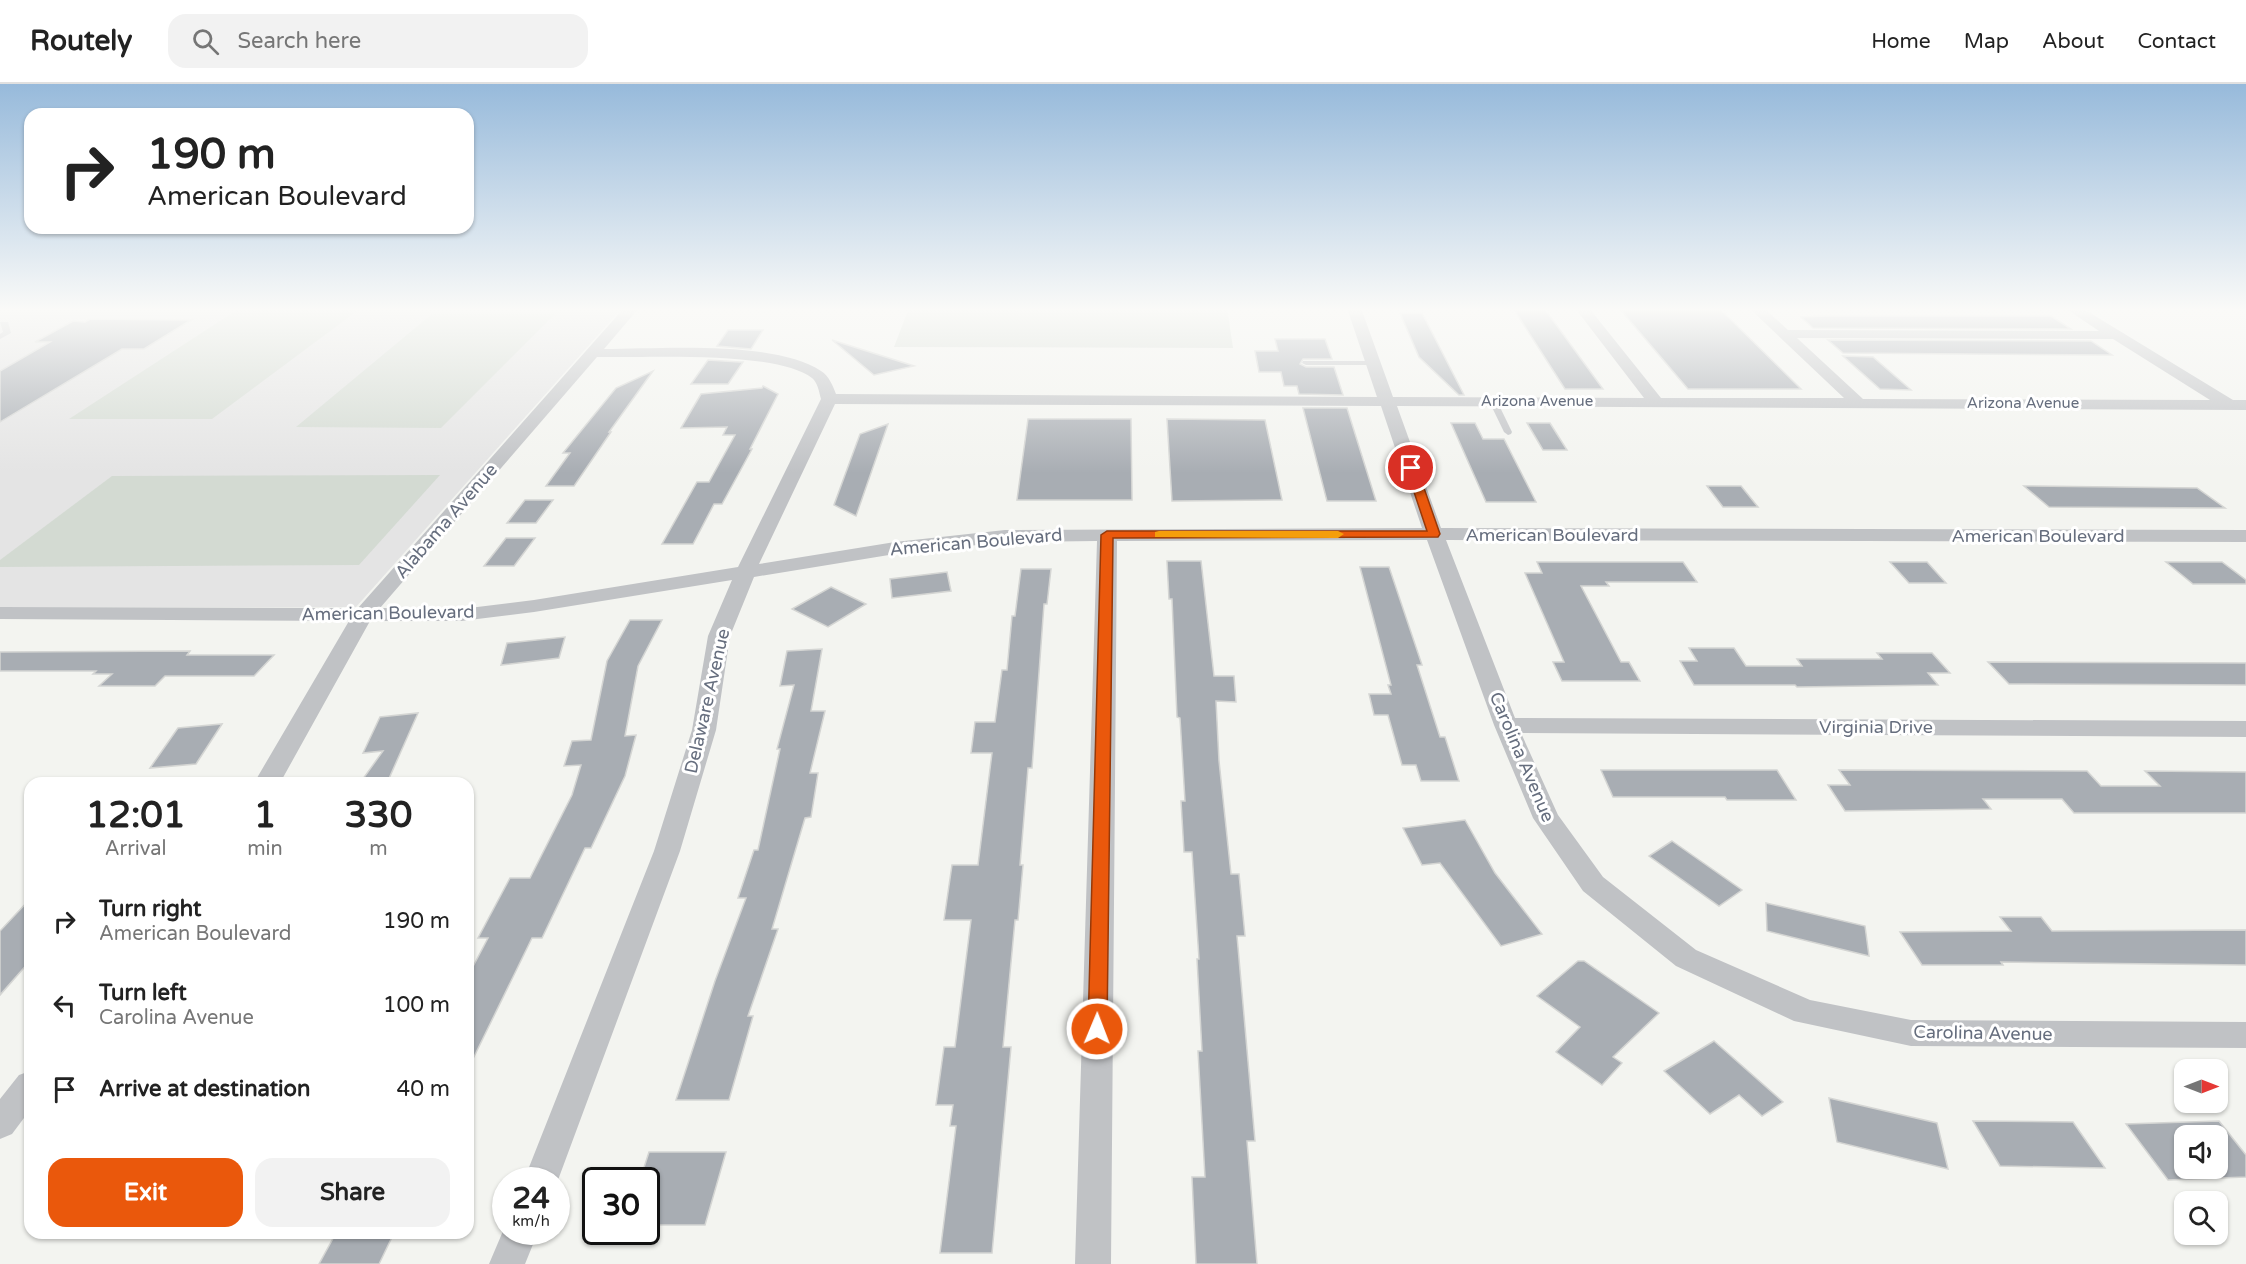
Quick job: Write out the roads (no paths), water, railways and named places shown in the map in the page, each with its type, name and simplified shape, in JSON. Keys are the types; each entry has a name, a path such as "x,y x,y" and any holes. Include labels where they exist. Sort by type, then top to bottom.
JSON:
{"street":[{"name":"Alabama Avenue","path":"270,777 363,615 585,363"},
{"path":"791,363 817,374 826,386 829,399"},
{"name":"Carolina Avenue","path":"1374,363 1434,534 1506,725 1546,818 1593,884 1686,958 1805,1012 1911,1033 2246,1035"},
{"path":"1625,363 1655,401"},
{"path":"1815,363 1857,402"},
{"path":"2161,363 2229,405"},
{"name":"Arizona Avenue","path":"829,399 2246,405"},
{"name":"Delaware Avenue","path":"546,1167 668,851 704,730 719,636 746,571 829,399"},
{"name":"American Boulevard","path":"0,612 461,615 534,606 895,548 994,537 1434,534 2246,536"},
{"path":"1093,1264 1107,535"},
{"name":"Virginia Drive","path":"1506,725 2246,729"},
{"path":"0,1124 24,1094"},
{"path":"507,1264 515,1245"}],"lane":[{"path":"1493,401 1508,432"}]}
